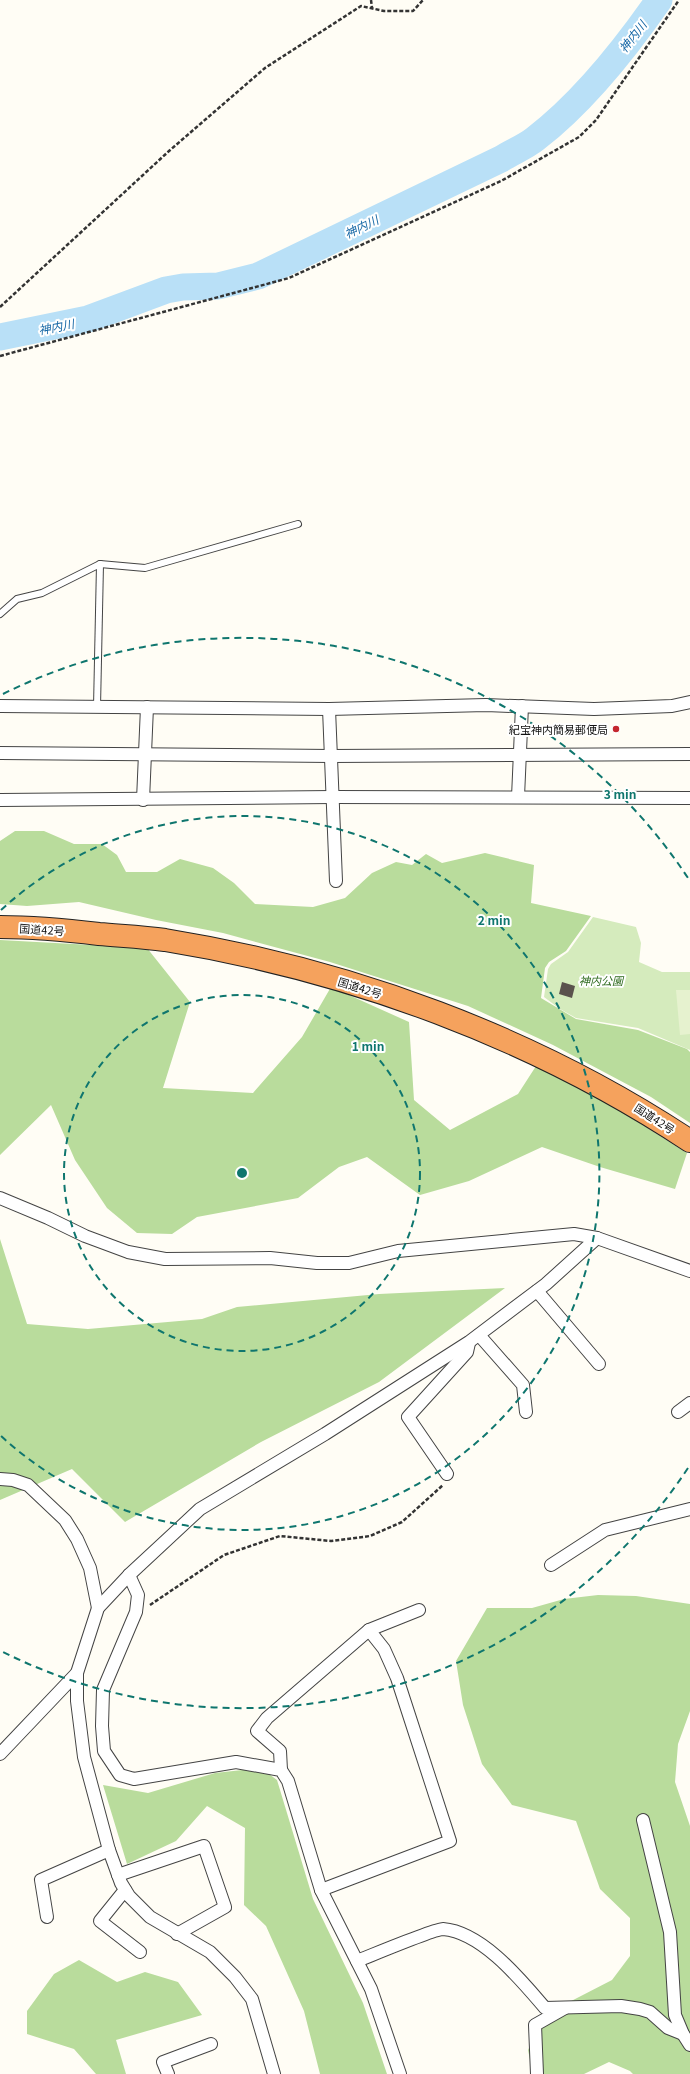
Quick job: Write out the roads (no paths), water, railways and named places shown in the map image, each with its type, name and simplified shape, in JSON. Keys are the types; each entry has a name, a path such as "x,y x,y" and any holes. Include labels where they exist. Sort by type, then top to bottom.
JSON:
{"highway":[{"name":"国道42号","path":"0,927 31,927 164,940 275,962 376,991 479,1030 569,1069 640,1108 690,1141"}],"street":[{"path":"0,706 329,709 486,705 594,709 672,706 690,702"},
{"path":"518,797 522,706"},
{"path":"143,800 147,707"},
{"path":"329,709 336,881"},
{"path":"0,753 331,756 690,754"},
{"path":"0,800 143,800 333,797 690,798"},
{"path":"0,1198 48,1218 85,1236 128,1252 165,1259 270,1258 317,1263 349,1263 398,1251 574,1234 598,1238 690,1271"},
{"path":"274,2074 252,1999 235,1977 210,1952 150,1917 125,1890 118,1876 109,1850 84,1757 77,1701 77,1673 98,1608 129,1575 200,1509 325,1434 469,1342 537,1291 598,1238"},
{"path":"537,1291 599,1364"},
{"path":"479,1335 523,1385 526,1412"},
{"path":"448,1477 408,1417 467,1352 469,1342"},
{"path":"678,1412 690,1403"},
{"path":"0,1479 14,1480 28,1485 65,1520 77,1539 90,1568 98,1608"},
{"path":"551,1565 605,1530 690,1509"},
{"path":"129,1575 138,1595 134,1615 103,1690 102,1726 104,1751 120,1775 134,1779 236,1762 281,1770"},
{"path":"400,2074 372,1989 321,1890 288,1781 281,1770 280,1751 257,1731 267,1718 369,1630 419,1610"},
{"path":"321,1890 450,1841 397,1678 384,1649 369,1630"},
{"path":"0,1754 77,1673"},
{"path":"643,1820 670,1932 674,2015 690,2045"},
{"path":"118,1876 204,1846 225,1907 177,1934"},
{"path":"47,1917 40,1880 109,1850"},
{"path":"125,1890 100,1921 140,1952"},
{"path":"357,1961 442,1929 466,1936 508,1966 545,2008 621,2006 640,2009 650,2012 668,2028 683,2034"},
{"path":"537,2074 535,2025 566,2008"},
{"path":"168,2074 163,2062 212,2044"}],"lane":[{"path":"0,614 17,599 42,593 100,564 144,568 298,524"},
{"path":"97,707 100,564"}],"waterway":[{"name":"神内川","path":"0,337 88,319 166,290 183,287 218,286 258,276 501,159 531,142 552,125 586,92 617,56 659,0"}],"place":[{"name":"紀宝神内簡易郵便局","path":"616,729"}],"park label":[{"name":"神内公園","path":"601,980"}]}
